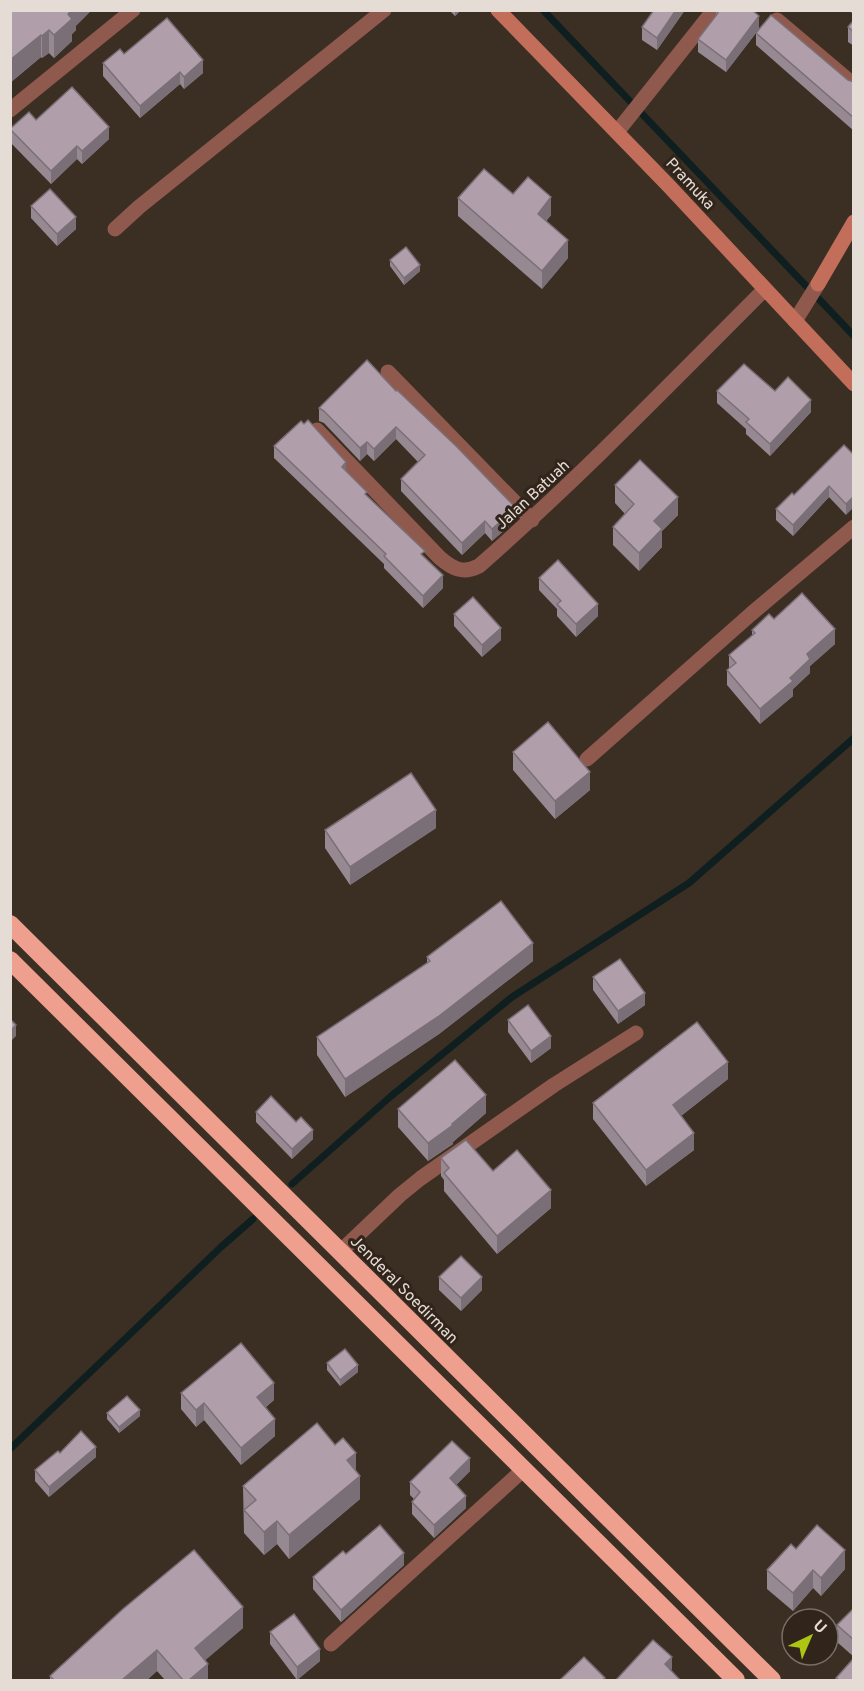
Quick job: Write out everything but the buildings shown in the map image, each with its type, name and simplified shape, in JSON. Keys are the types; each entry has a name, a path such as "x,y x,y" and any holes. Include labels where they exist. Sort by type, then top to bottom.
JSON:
{"highway":[{"name":"Jenderal Soedirman","path":"10,924 772,1680"},
{"path":"37,951 15,965 736,1680"}],"street":[{"path":"10,110 133,10"},
{"path":"115,229 139,207 384,10"},
{"name":"Pramuka","path":"498,10 668,185 854,384"},
{"path":"617,132 714,10"},
{"path":"777,20 854,85"},
{"path":"795,321 854,222"},
{"name":"Jalan Batuah","path":"317,430 440,558 454,568 470,571 479,566 532,519 608,447 764,290"},
{"path":"388,372 532,519"},
{"path":"587,759 751,614 854,527"},
{"path":"340,1252 400,1195 422,1178 554,1085 636,1033"},
{"path":"331,1644 523,1470"}],"waterway":[{"path":"543,10 809,289"},
{"path":"817,297 854,336"},
{"path":"292,1184 390,1097 512,997 689,883 854,738"},
{"path":"10,1449 253,1219"}]}
